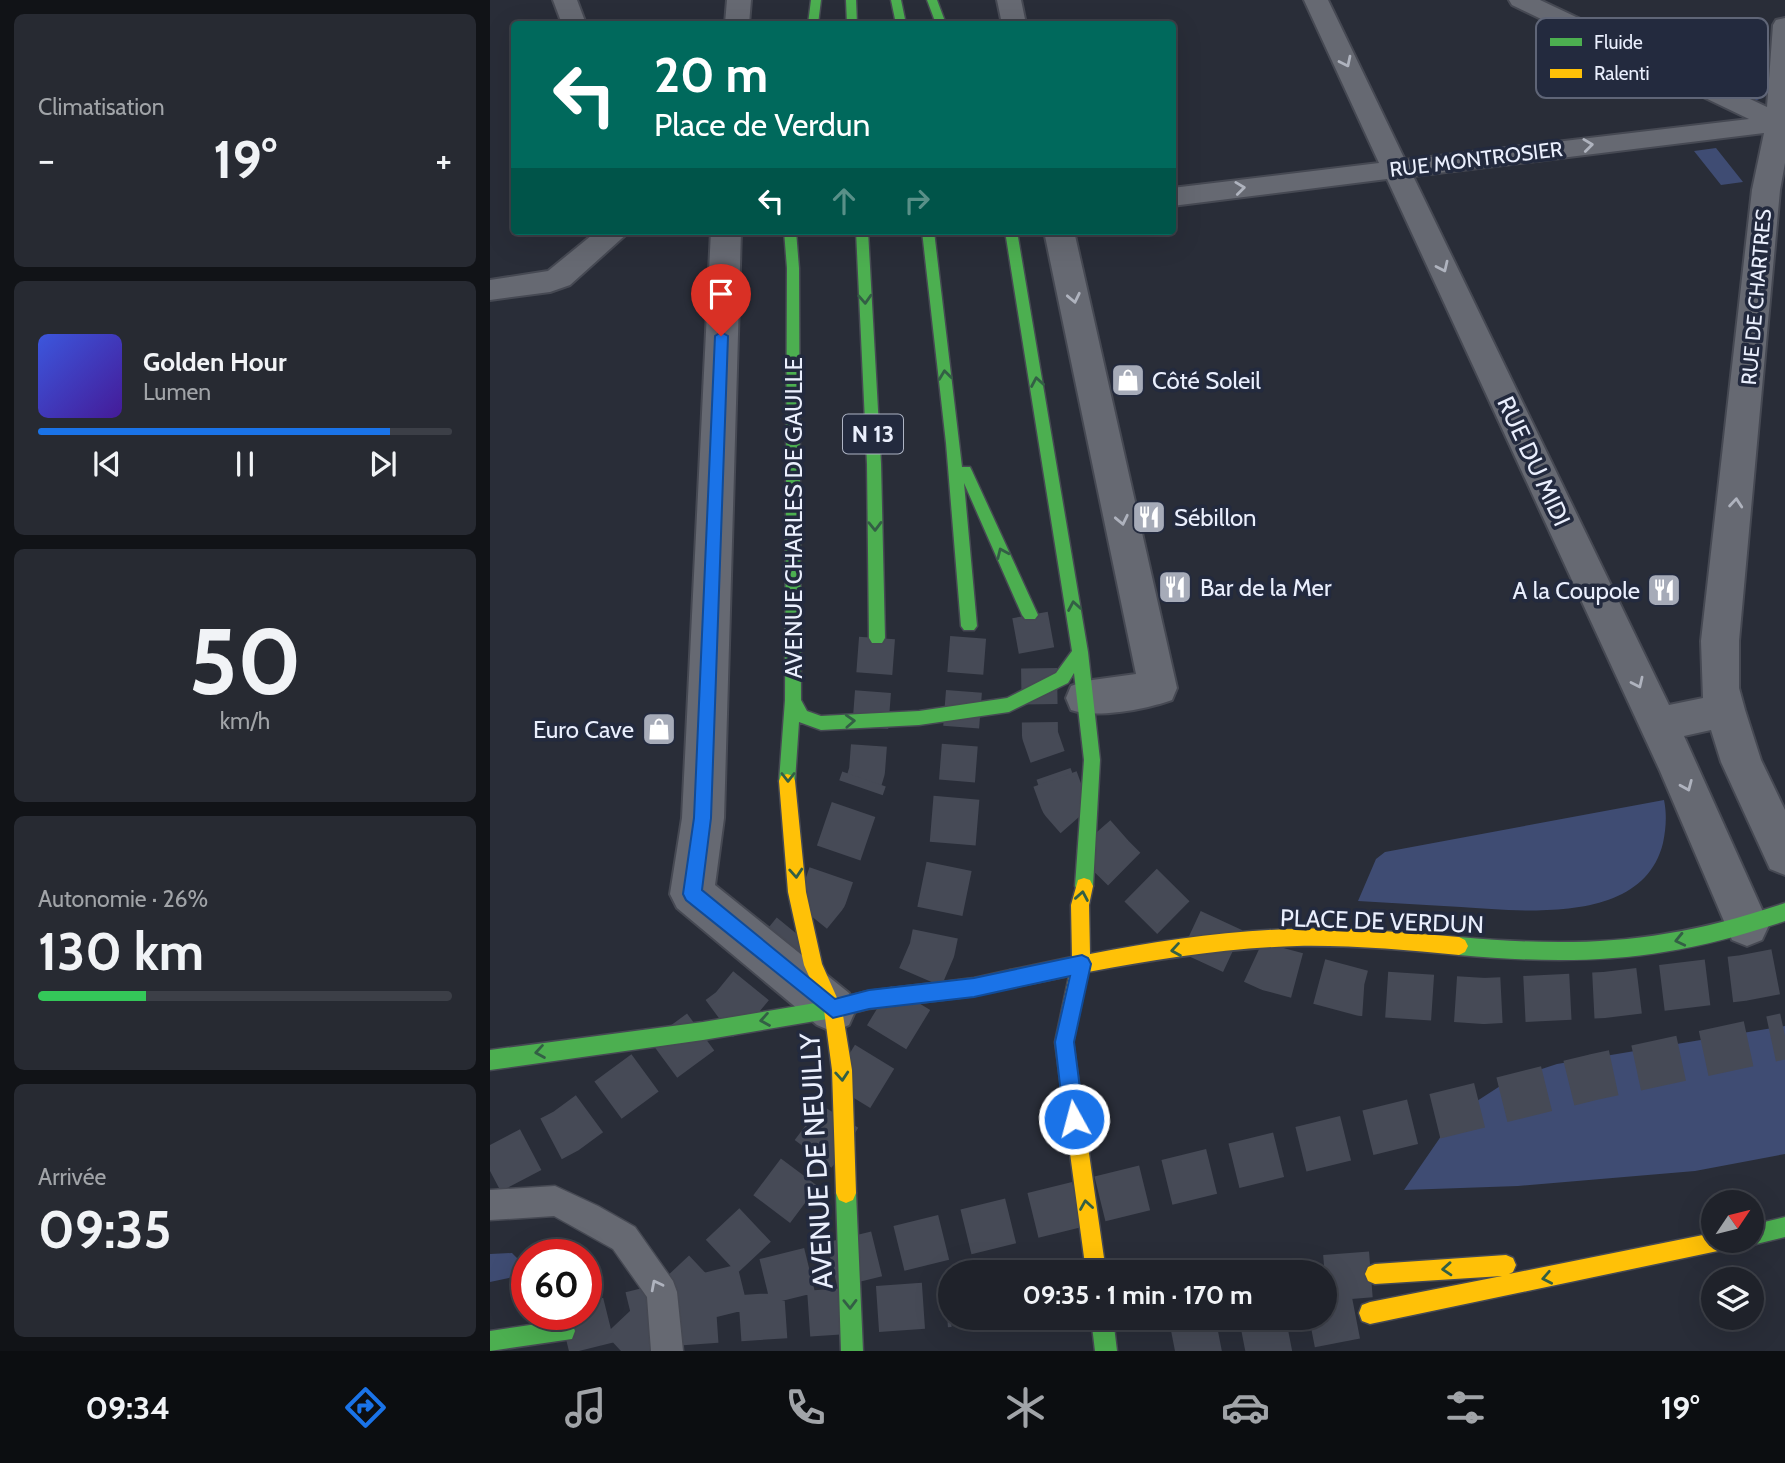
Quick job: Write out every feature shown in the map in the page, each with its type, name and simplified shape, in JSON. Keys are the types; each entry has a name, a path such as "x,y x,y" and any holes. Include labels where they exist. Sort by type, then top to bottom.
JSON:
{"main road":[{"path":"813,21 816,0"},
{"path":"851,0 852,21"},
{"path":"896,0 900,21"},
{"path":"932,0 940,21"},
{"name":"AVENUE CHARLES DE GAULLE","path":"790,235 793,268 793,700 787,776 790,806"},
{"name":"N 13","path":"862,235 874,464 877,638"},
{"path":"928,235 953,443 970,626"},
{"path":"1012,235 1080,652 1092,760 1084,884 1080,905 1082,964 1064,1042 1094,1260"},
{"path":"953,443 1030,615"},
{"path":"793,700 800,716 821,723 919,718 1009,705 1062,678 1080,652"},
{"name":"AVENUE DE NEUILLY","path":"790,806 797,892 813,965 833,1009 842,1070 852,1351"},
{"name":"PLACE DE VERDUN","path":"490,1060 703,1031 833,1009 869,1000 974,988 1082,964 1203,946 1279,938 1369,939 1528,952 1582,952 1652,947 1766,919"},
{"path":"1764,1232 1785,1227"},
{"path":"1370,1313 1701,1246"},
{"path":"1376,1274 1662,1255"},
{"path":"1103,1330 1106,1351"},
{"path":"490,1342 564,1331"}],"street":[{"path":"565,0 573,21"},
{"path":"737,21 739,0"},
{"path":"1009,0 1013,21"},
{"name":"RUE DU MIDI","path":"1316,0 1658,724 1766,919"},
{"path":"1521,0 1559,18"},
{"name":"RUE DE CHARTRES","path":"1785,25 1782,125 1766,190 1730,570 1720,641 1720,688 1725,710 1741,762 1785,855"},
{"path":"1726,98 1782,125"},
{"name":"RUE MONTROSIER","path":"1176,196 1396,168 1782,125"},
{"path":"490,290 550,282 559,278 610,235"},
{"path":"726,235 703,818 692,894 833,1009"},
{"path":"1060,235 1158,688 1085,698"},
{"path":"1658,724 1725,710"}],"lane":[{"path":"490,1205 555,1201 589,1216 624,1238 662,1292 667,1351"}],"shaded area":[{"path":"1744,98 1762,98 1752,102"},
{"path":"1716,148 1743,182 1721,185 1694,151"},
{"path":"1664,800 1664,838 1651,869 1632,888 1607,900 1578,907 1547,910 1358,901 1376,859 1385,852"},
{"path":"1785,1026 1785,1154 1695,1171 1518,1186 1404,1190 1446,1129 1477,1101 1511,1079 1557,1064"},
{"path":"511,1253 511,1277 490,1282 490,1254"}],"tunnel":[{"path":"1030,615 1039,664 1040,735 1056,781"},
{"path":"957,781 969,626"},
{"path":"864,781 877,638"},
{"path":"490,1171 566,1131 732,1009 824,896 864,779"},
{"path":"670,1305 771,1210 825,1138 913,994 932,950 952,852 958,779"},
{"path":"1055,779 1063,801 1112,857 1185,929 1269,968 1362,993 1484,1001 1604,995 1743,978 1785,970"},
{"path":"670,1305 1594,1077 1785,1036"},
{"path":"1337,1277 1375,1274"},
{"path":"564,1331 670,1305"},
{"path":"621,1351 670,1305"},
{"path":"671,1323 938,1305"},
{"path":"1175,1351 1370,1313"}],"traffic: fast":[{"path":"813,21 816,0"},
{"path":"851,0 852,21"},
{"path":"896,0 900,21"},
{"path":"932,0 940,21"},
{"path":"787,781 793,700 793,268 790,235"},
{"path":"862,235 874,464 877,638"},
{"path":"928,235 953,443 969,626"},
{"path":"1012,235 1076,618 1092,760 1084,886"},
{"path":"965,471 1030,615"},
{"path":"793,700 801,716 821,723 919,718 1009,705 1062,678 1080,652"},
{"path":"1459,946 1555,952 1627,950 1702,937 1785,912"},
{"path":"490,1060 703,1031 833,1009 868,1000 974,987 1010,979"},
{"path":"846,1193 852,1351"},
{"path":"1764,1232 1785,1227"},
{"path":"1103,1330 1106,1351"},
{"path":"490,1342 564,1331"}],"traffic: slow":[{"path":"787,781 797,892 813,965 833,1009 842,1070 846,1193"},
{"path":"1084,886 1080,905 1081,964 1064,1042 1094,1260"},
{"path":"1010,979 1143,953 1244,940 1323,937 1459,946"},
{"path":"1370,1313 1701,1246"},
{"path":"1375,1274 1506,1265"}],"place":[{"name":"Côté Soleil","path":"1128,380"},
{"name":"Sébillon","path":"1149,517"},
{"name":"Bar de la Mer","path":"1175,587"},
{"name":"A la Coupole","path":"1664,590"},
{"name":"Euro Cave","path":"659,729"}],"route":[{"path":"721,336 703,818 692,894 833,1009 869,1000 974,988 1082,964 1064,1042 1074,1119"}]}
